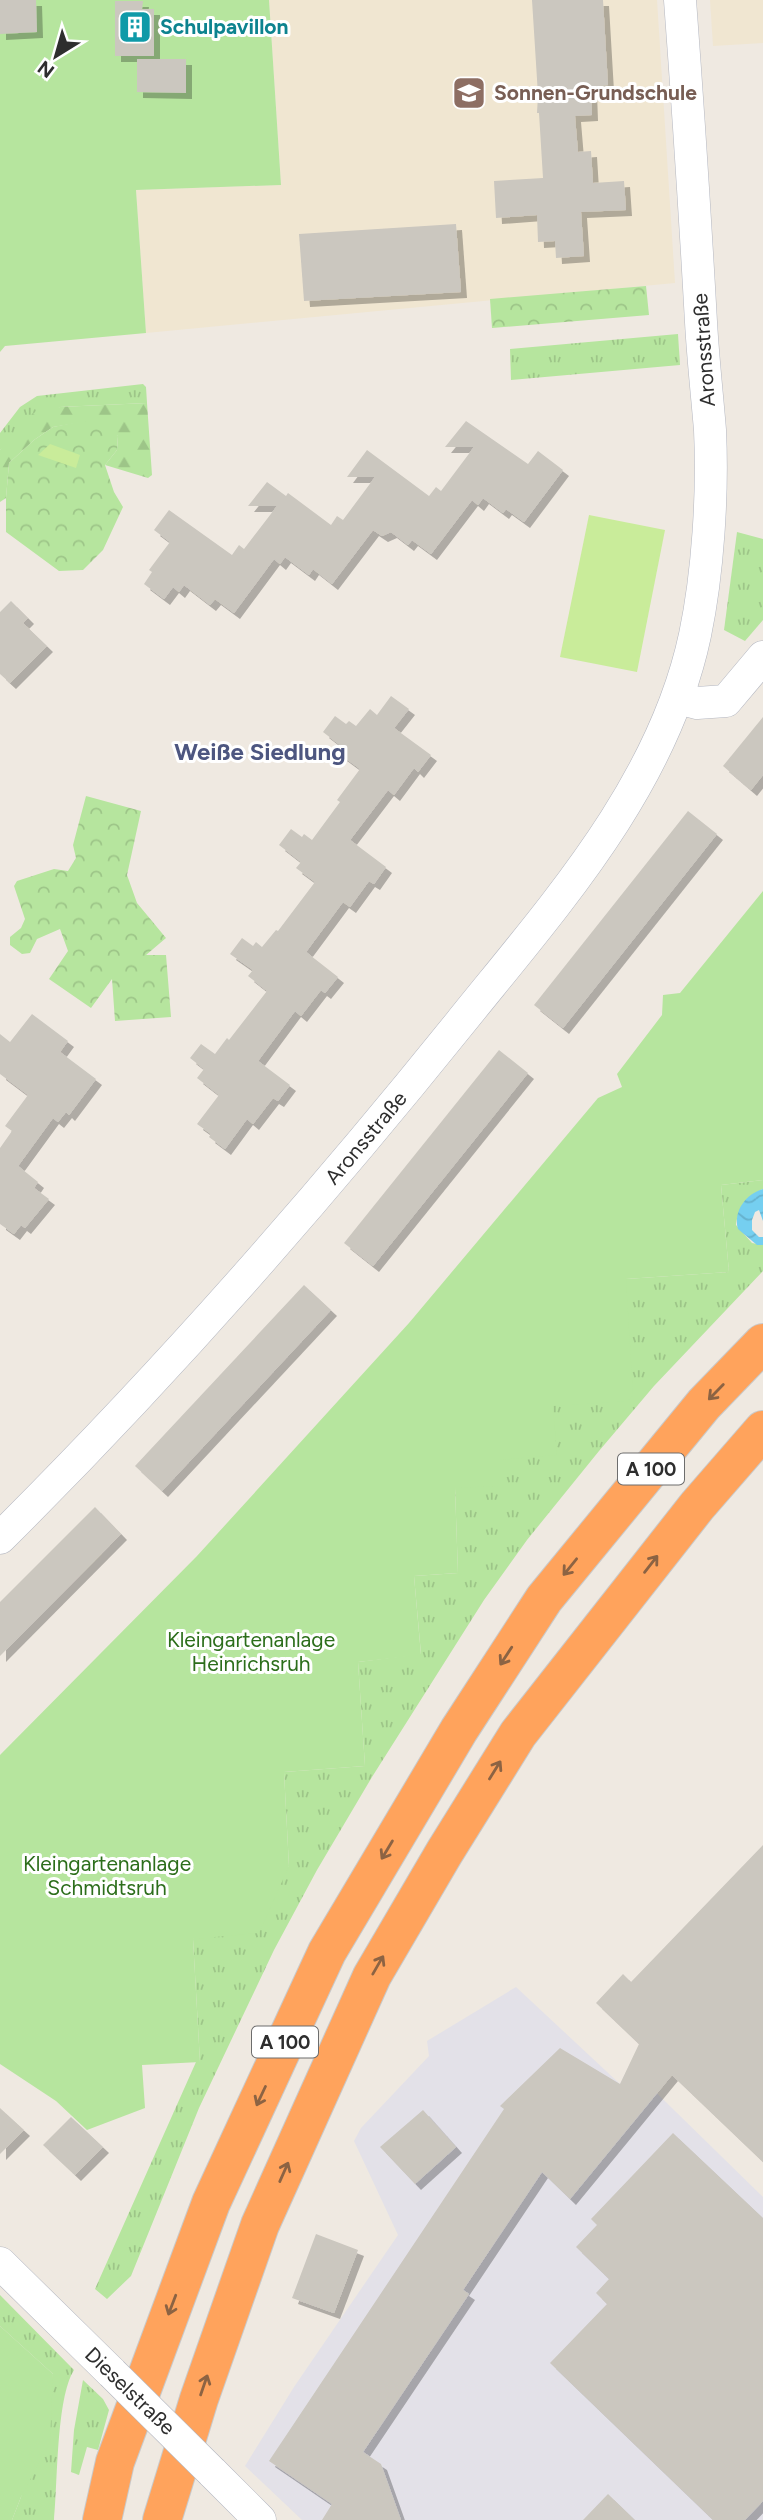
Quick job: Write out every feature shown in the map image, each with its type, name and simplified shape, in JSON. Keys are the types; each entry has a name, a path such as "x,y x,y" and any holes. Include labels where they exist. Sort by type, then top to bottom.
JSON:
{"highway":[{"name":"A 100","path":"102,2520 115,2462 211,2203 327,1952 458,1730 544,1599 704,1404 763,1343"},
{"name":"A 100","path":"162,2520 198,2399 260,2225 372,1976 518,1734 697,1506 763,1430"}],"street":[{"name":"Aronsstraße","path":"0,1538 229,1298 383,1119 555,904 595,848 639,780 678,698 695,636 703,585 710,435 680,0"},
{"path":"678,698 697,703 726,701 763,657"},
{"name":"Dieselstraße","path":"0,2263 260,2520"}],"shaded area":[{"name":"Sonnen-Grundschule","path":"269,0 657,0 675,283 146,333 136,190 281,185"},
{"path":"710,0 763,0 763,43 713,46"},
{"path":"516,1987 620,2084 629,2066 763,2197 763,2520 302,2520 245,2466 294,2387 398,2235 354,2141 361,2128 429,2056 427,2041"}],"green space":[{"path":"0,0 269,0 281,185 136,190 146,333 5,346 0,352"},
{"path":"646,286 649,315 492,328 490,299"},
{"path":"678,334 680,365 511,380 510,349"},
{"path":"143,384 146,387 147,403 60,407 0,450 0,433 20,407 37,396"},
{"path":"147,403 152,475 148,478 105,465 117,450 118,436 83,422 53,427 9,463 6,498 0,502 0,450 33,413 60,407"},
{"path":"83,421 106,427 118,436 117,450 105,465 114,492 123,507 103,550 83,570 59,571 6,532 9,463 53,427"},
{"path":"50,444 80,455 76,468 38,455"},
{"path":"589,515 665,530 637,672 560,657"},
{"path":"737,532 763,539 763,620 745,641 724,630"},
{"path":"86,796 141,811 127,875 137,903 166,938 146,955 166,955 171,1017 115,1021 112,979 91,1008 49,979 68,951 60,929 37,939 30,953 22,954 10,945 10,937 21,928 25,919 14,886 17,881 54,869 68,871 76,858 73,845"},
{"name":"Kleingartenanlage Heinrichsruh","path":"763,891 763,1180 721,1185 729,1272 626,1279 633,1395 628,1401 553,1406 557,1455 499,1460 499,1486 455,1488 458,1573 414,1576 421,1655 358,1662 365,1766 284,1772 289,1866 259,1933 193,1939 200,2062 142,2065 145,2108 87,2130 56,2101 0,2064 0,1755 197,1556 409,1323 598,1098 622,1087 617,1074 662,1015 663,995 680,993"},
{"path":"763,1180 763,1189 745,1204 736,1225 752,1243 763,1245 763,1271 654,1386 527,1540 484,1600 372,1777 317,1870 274,1950 199,2108 131,2276 107,2299 95,2289 196,2062 200,2062 193,1939 289,1866 284,1772 365,1766 358,1662 421,1654 414,1576 458,1573 455,1488 498,1460 552,1406 626,1297 626,1279 729,1272 721,1185"},
{"path":"0,2295 74,2370 68,2383 61,2420 54,2520 12,2520 21,2497 53,2374 0,2326"},
{"path":"0,2326 53,2374 50,2442 12,2520 0,2520"},
{"path":"83,2380 103,2399 109,2410 98,2450 87,2447 79,2475 71,2472 74,2430"}],"water":[{"path":"763,1189 763,1221 759,1210 755,1212 752,1220 752,1230 759,1237 763,1237 763,1245 757,1245 738,1229 737,1216 746,1199"}],"building":[{"path":"0,0 36,0 37,32 0,34"},
{"path":"532,0 603,0 608,85 591,87 592,115 575,116 578,152 591,151 593,183 624,181 626,210 581,212 584,256 556,258 555,241 538,242 537,215 496,218 494,181 543,178"},
{"name":"Schulpavillon","path":"115,1 143,1 142,9 154,9 154,56 115,56"},
{"path":"137,59 186,59 186,93 137,92"},
{"path":"456,224 461,292 304,301 299,234"},
{"path":"466,421 528,464 538,451 563,470 524,522 506,509 503,513 483,498 478,505 472,500 431,554 412,540 408,545 391,532 382,536 373,530 332,584 313,569 309,575 285,557 280,564 274,559 234,613 215,599 210,605 184,585 179,592 173,587 164,599 144,584 152,572 149,570 170,542 154,530 169,510 232,555 239,545 244,549 277,506 248,506 267,482 286,496 288,493 331,525 337,516 343,520 375,477 347,477 367,450 429,496 436,487 441,491 474,447 445,447"},
{"path":"11,601 28,618 23,623 47,646 10,683 0,674 0,612"},
{"path":"391,696 409,709 394,728 431,755 418,772 414,768 394,795 388,790 350,840 386,867 374,884 369,881 350,907 343,902 306,952 338,977 325,993 321,990 301,1016 295,1011 258,1061 290,1085 278,1101 273,1098 253,1124 247,1119 225,1149 197,1124 219,1095 197,1078 204,1069 190,1058 201,1044 215,1054 267,991 248,976 253,970 230,954 242,938 253,946 256,942 262,947 276,930 278,931 315,882 296,868 301,862 279,845 291,829 312,840 360,769 341,755 345,749 323,732 335,716 346,724 349,721 356,726 370,709 377,715"},
{"path":"763,717 763,775 751,790 723,766"},
{"path":"688,811 717,834 563,1028 534,1005"},
{"path":"32,1014 68,1041 60,1052 96,1079 69,1115 66,1112 58,1122 53,1118 18,1166 38,1182 34,1188 49,1199 25,1228 21,1225 14,1234 0,1224 0,1148 12,1131 5,1126 28,1095 0,1074 0,1034 10,1042"},
{"path":"499,1050 528,1073 373,1266 344,1243"},
{"path":"304,1285 331,1310 162,1491 135,1466"},
{"path":"95,1507 121,1534 0,1656 0,1602"},
{"path":"763,1845 763,2162 672,2075 570,2199 542,2172 463,2290 469,2294 363,2452 381,2464 401,2520 322,2520 332,2504 269,2461 504,2109 500,2106 560,2048 620,2084 639,2044 596,2003 623,1974 631,1982"},
{"path":"0,2108 24,2130 0,2154"},
{"path":"423,2110 456,2147 415,2184 380,2147"},
{"path":"71,2117 103,2147 75,2175 43,2145"},
{"path":"673,2133 763,2218 763,2501 745,2520 713,2520 550,2363 607,2304 596,2293 609,2279 576,2247 597,2225 591,2219"},
{"path":"316,2234 358,2250 334,2313 292,2298"},
{"path":"608,2494 635,2520 583,2520"}],"place":[{"name":"Schulpavillon","path":"135,27"},
{"name":"Sonnen-Grundschule","path":"469,93"}],"district":[{"name":"Weiße Siedlung","path":"260,752"}],"park label":[{"name":"Kleingartenanlage Schmidtsruh","path":"107,1876"}]}
